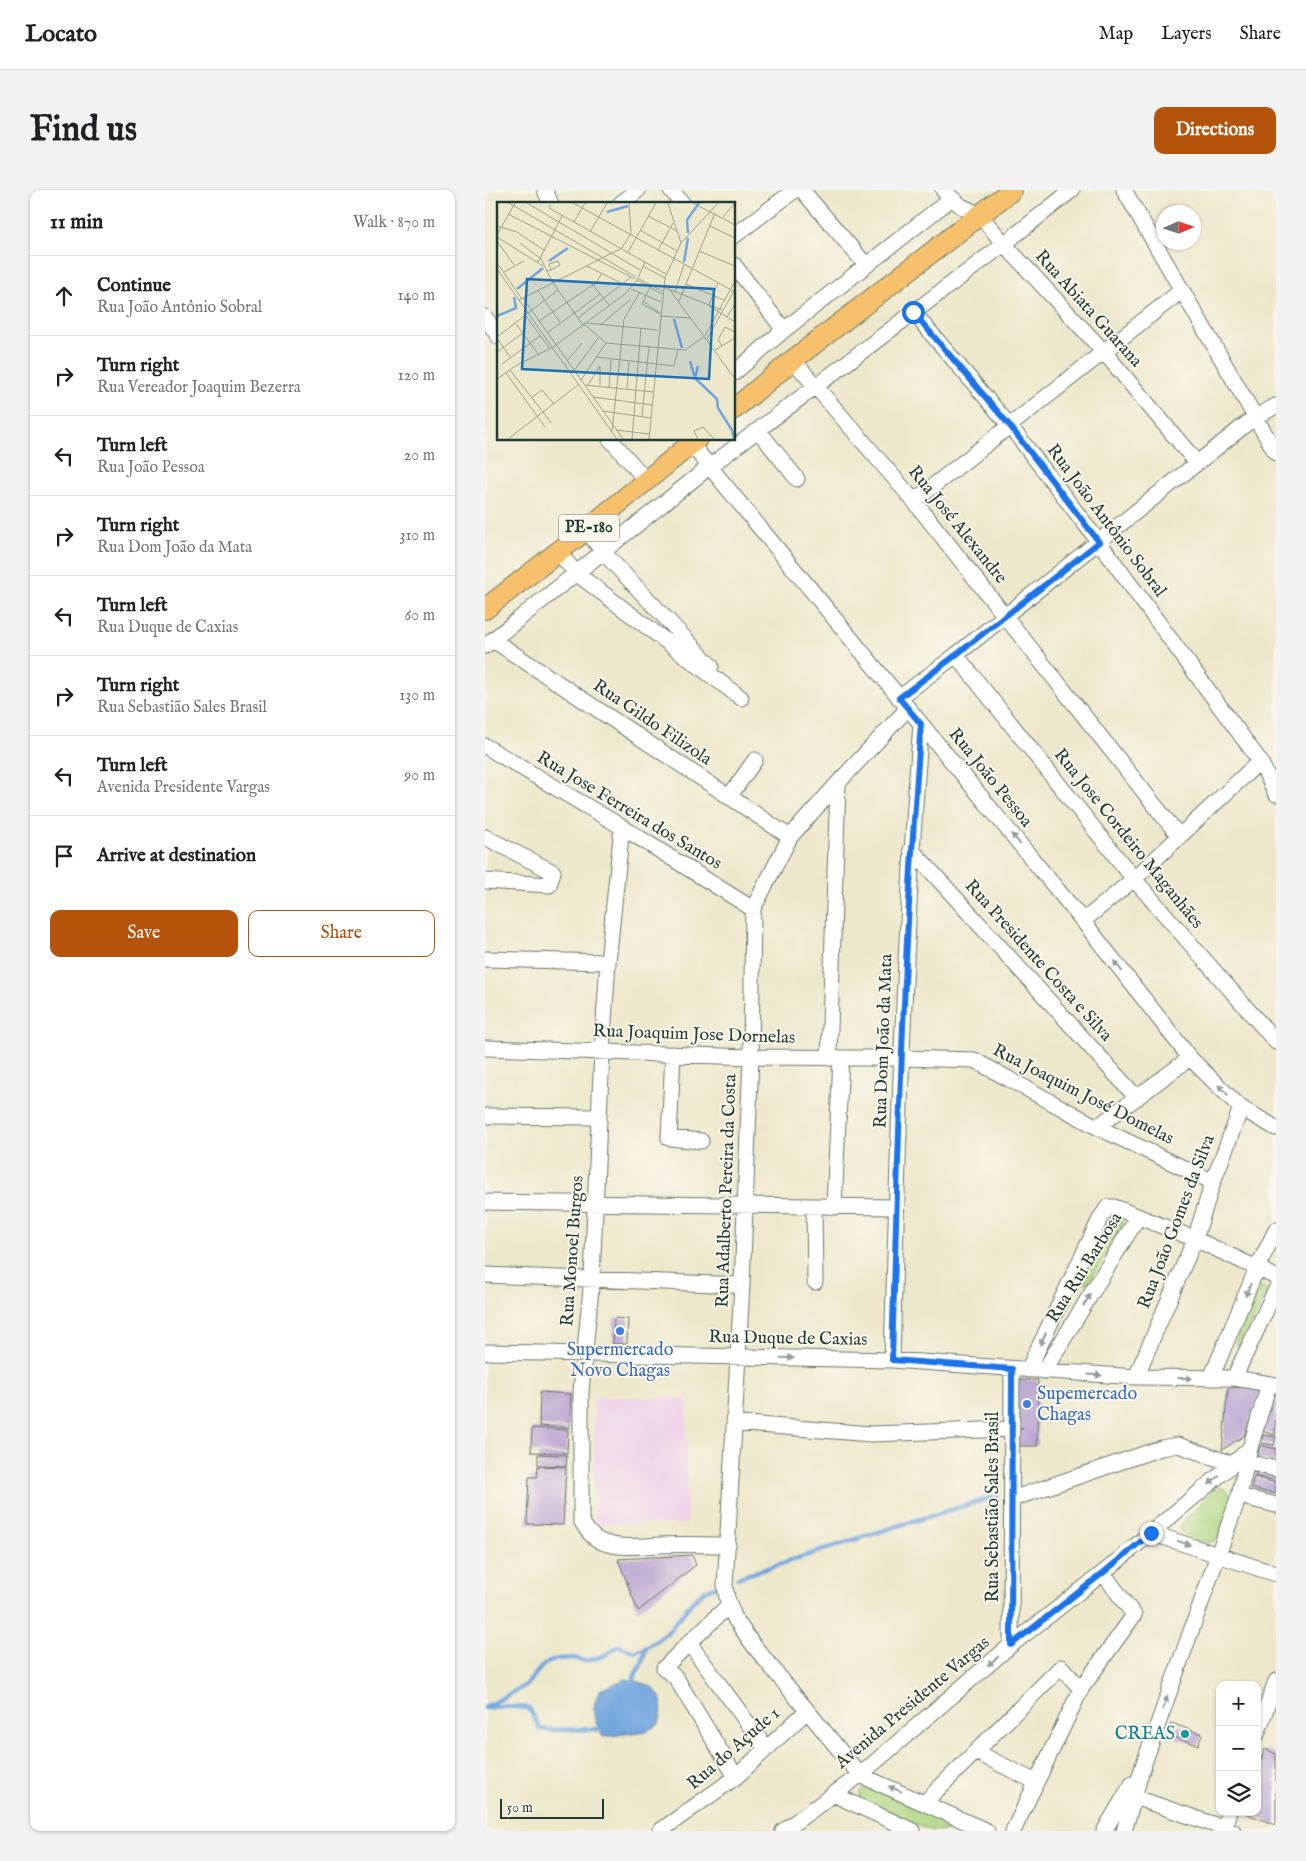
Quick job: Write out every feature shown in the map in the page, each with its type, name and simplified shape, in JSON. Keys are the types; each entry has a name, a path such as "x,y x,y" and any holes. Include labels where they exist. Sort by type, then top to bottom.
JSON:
{"main road":[{"path":"735,408 793,360 1012,190"},
{"name":"PE-180","path":"485,609 586,530 692,441"}],"street":[{"path":"545,190 550,202"},
{"path":"623,202 638,190"},
{"path":"671,190 681,202"},
{"path":"735,235 795,190"},
{"path":"802,190 865,265"},
{"path":"489,643 709,467 1004,244 1072,190"},
{"path":"1124,190 1276,453"},
{"path":"735,372 783,330 865,265 948,194"},
{"name":"Rua Abiata Guarana","path":"948,194 961,206 980,215 1004,244 1104,352 1197,463"},
{"path":"735,265 783,330"},
{"path":"914,501 1181,291"},
{"name":"Rua João Antônio Sobral","path":"913,312 1010,426 1099,542 1260,760 1276,794"},
{"path":"485,317 497,334"},
{"name":"Rua José Alexandre","path":"793,360 914,501 1179,836"},
{"name":"Rua Adalberto Pereira da Costa","path":"860,1775 754,1646 735,1619 729,1605 725,1586 742,1285 751,1057 753,909 790,837 838,783 903,703 956,655 1197,463 1255,417 1276,406"},
{"path":"758,430 797,479"},
{"path":"611,440 647,480"},
{"name":"Rua João Pessoa","path":"692,441 709,467 1083,921 1190,1058 1241,1108 1276,1128"},
{"path":"558,552 576,573 741,698 603,552 586,530"},
{"name":"Rua Gildo Filizola","path":"489,643 790,837"},
{"name":"Rua Jose Cordeiro Maganhães","path":"956,655 1134,879 1275,1037"},
{"name":"Rua Dom João da Mata","path":"892,1360 901,1058 911,849 921,724"},
{"name":"Rua Jose Ferreira dos Santos","path":"485,746 622,827 753,909"},
{"path":"729,797 755,760"},
{"path":"1083,921 1134,879 1260,760"},
{"path":"834,1207 838,783"},
{"name":"Rua Monoel Burgos","path":"622,827 608,962 592,1278 581,1391 581,1520 592,1536 603,1542 641,1546 728,1545"},
{"path":"485,837 553,872 549,885 485,881"},
{"name":"Rua Presidente Costa e Silva","path":"911,849 1137,1098"},
{"path":"485,959 608,962"},
{"name":"Rua Joaquim Jose Dornelas","path":"485,1048 751,1057 901,1058"},
{"path":"673,1054 665,1138 701,1141"},
{"name":"Rua Joaquim José Domelas","path":"901,1058 974,1060 1097,1127 1213,1182"},
{"path":"1097,1127 1190,1058"},
{"name":"Rua João Gomes da Silva","path":"1136,1377 1195,1239 1213,1182 1241,1108"},
{"path":"485,1116 599,1118"},
{"path":"485,1202 896,1207"},
{"name":"Rua Rui Barbosa","path":"1028,1370 1104,1211 1108,1207 1114,1206 1195,1239 1276,1277"},
{"path":"814,1207 815,1282"},
{"name":"Rua Rui Barbosa","path":"1044,1371 1138,1217"},
{"path":"1211,1378 1257,1268 1276,1230"},
{"path":"485,1275 742,1285"},
{"path":"1234,1378 1276,1289"},
{"name":"Rua Duque de Caxias","path":"485,1352 892,1360 1136,1377 1234,1378 1272,1384"},
{"name":"Rua Sebastião Sales Brasil","path":"1011,1645 1012,1369"},
{"path":"1124,1831 1143,1766 1239,1496 1243,1458 1272,1384"},
{"path":"734,1423 871,1434 1013,1429"},
{"path":"1012,1499 1161,1448 1178,1445 1243,1458 1276,1469"},
{"name":"Avenida Presidente Vargas","path":"783,1831 860,1775 1011,1645 1103,1573 1243,1458"},
{"path":"1239,1496 1276,1505"},
{"path":"1151,1533 1276,1574"},
{"path":"1013,1831 1081,1688 1134,1615 1103,1573"},
{"path":"729,1605 664,1668 677,1678 736,1777"},
{"path":"689,1642 766,1748"},
{"path":"925,1802 1061,1667 1081,1688"},
{"path":"1260,1726 1276,1681"},
{"name":"Rua do Açude 1","path":"660,1831 736,1777 807,1711"},
{"path":"976,1752 1036,1782"},
{"path":"1104,1831 1143,1766"},
{"path":"860,1775 925,1802 971,1827 987,1831"},
{"path":"833,1794 913,1831"},
{"path":"1134,1797 1227,1830 1229,1816"}],"shaded area":[{"path":"594,1397 687,1398 687,1524 594,1523"}],"green space":[{"path":"1112,1216 1121,1219 1123,1227 1089,1282 1082,1284 1081,1277"},
{"path":"1259,1287 1265,1288 1268,1291 1241,1346 1237,1345 1236,1340 1254,1290"},
{"path":"1218,1487 1226,1489 1231,1496 1232,1502 1217,1539 1208,1542 1197,1541 1183,1532 1180,1528 1181,1524"},
{"path":"869,1786 954,1822 957,1827 956,1831 932,1831 860,1799 860,1792"}],"water":[{"path":"625,1679 644,1683 656,1691 662,1704 659,1724 647,1731 603,1737 594,1714 597,1697 600,1690"}],"building":[{"name":"Supermercado Novo Chagas","path":"614,1318 628,1319 627,1344 613,1344"},
{"name":"Supemercado Chagas","path":"1017,1380 1038,1380 1037,1446 1016,1446 1015,1436 1023,1427 1017,1428"},
{"path":"1253,1387 1260,1393 1244,1436 1222,1450 1228,1388"},
{"path":"1274,1389 1276,1390 1275,1435 1262,1431"},
{"path":"540,1392 571,1394 569,1428 539,1426"},
{"path":"532,1428 568,1430 567,1453 531,1452"},
{"path":"1263,1435 1276,1437 1274,1445 1261,1443"},
{"path":"1260,1445 1276,1449 1276,1463 1257,1459"},
{"path":"538,1454 567,1455 566,1466 538,1465"},
{"path":"538,1466 566,1467 563,1525 527,1524 529,1477 537,1477"},
{"path":"1257,1467 1276,1471 1276,1481 1255,1476"},
{"path":"1254,1477 1276,1483 1276,1494 1251,1488"},
{"path":"692,1555 696,1565 638,1611 618,1559"},
{"name":"CREAS","path":"1171,1723 1202,1734 1198,1745 1167,1735"},
{"path":"1265,1749 1276,1754 1276,1825 1252,1816 1261,1816 1261,1759"}],"waterway":[{"path":"1273,190 1276,194"},
{"path":"737,1578 997,1496"},
{"path":"633,1686 635,1675 642,1663 646,1648 666,1634 693,1601 704,1591 720,1585"},
{"path":"486,1707 526,1685 544,1664 558,1659 573,1658 585,1661 604,1656 619,1646 635,1652 646,1648"},
{"path":"485,1708 502,1706 529,1708 540,1729 603,1729"}],"place":[{"name":"Supermercado Novo Chagas","path":"620,1331"},
{"name":"Supemercado Chagas","path":"1027,1404"},
{"name":"CREAS","path":"1185,1734"}],"route":[{"path":"913,312 1010,426 1099,542 899,698 921,724 911,849 901,1058 892,1360 1012,1369 1011,1645 1151,1533"}]}
